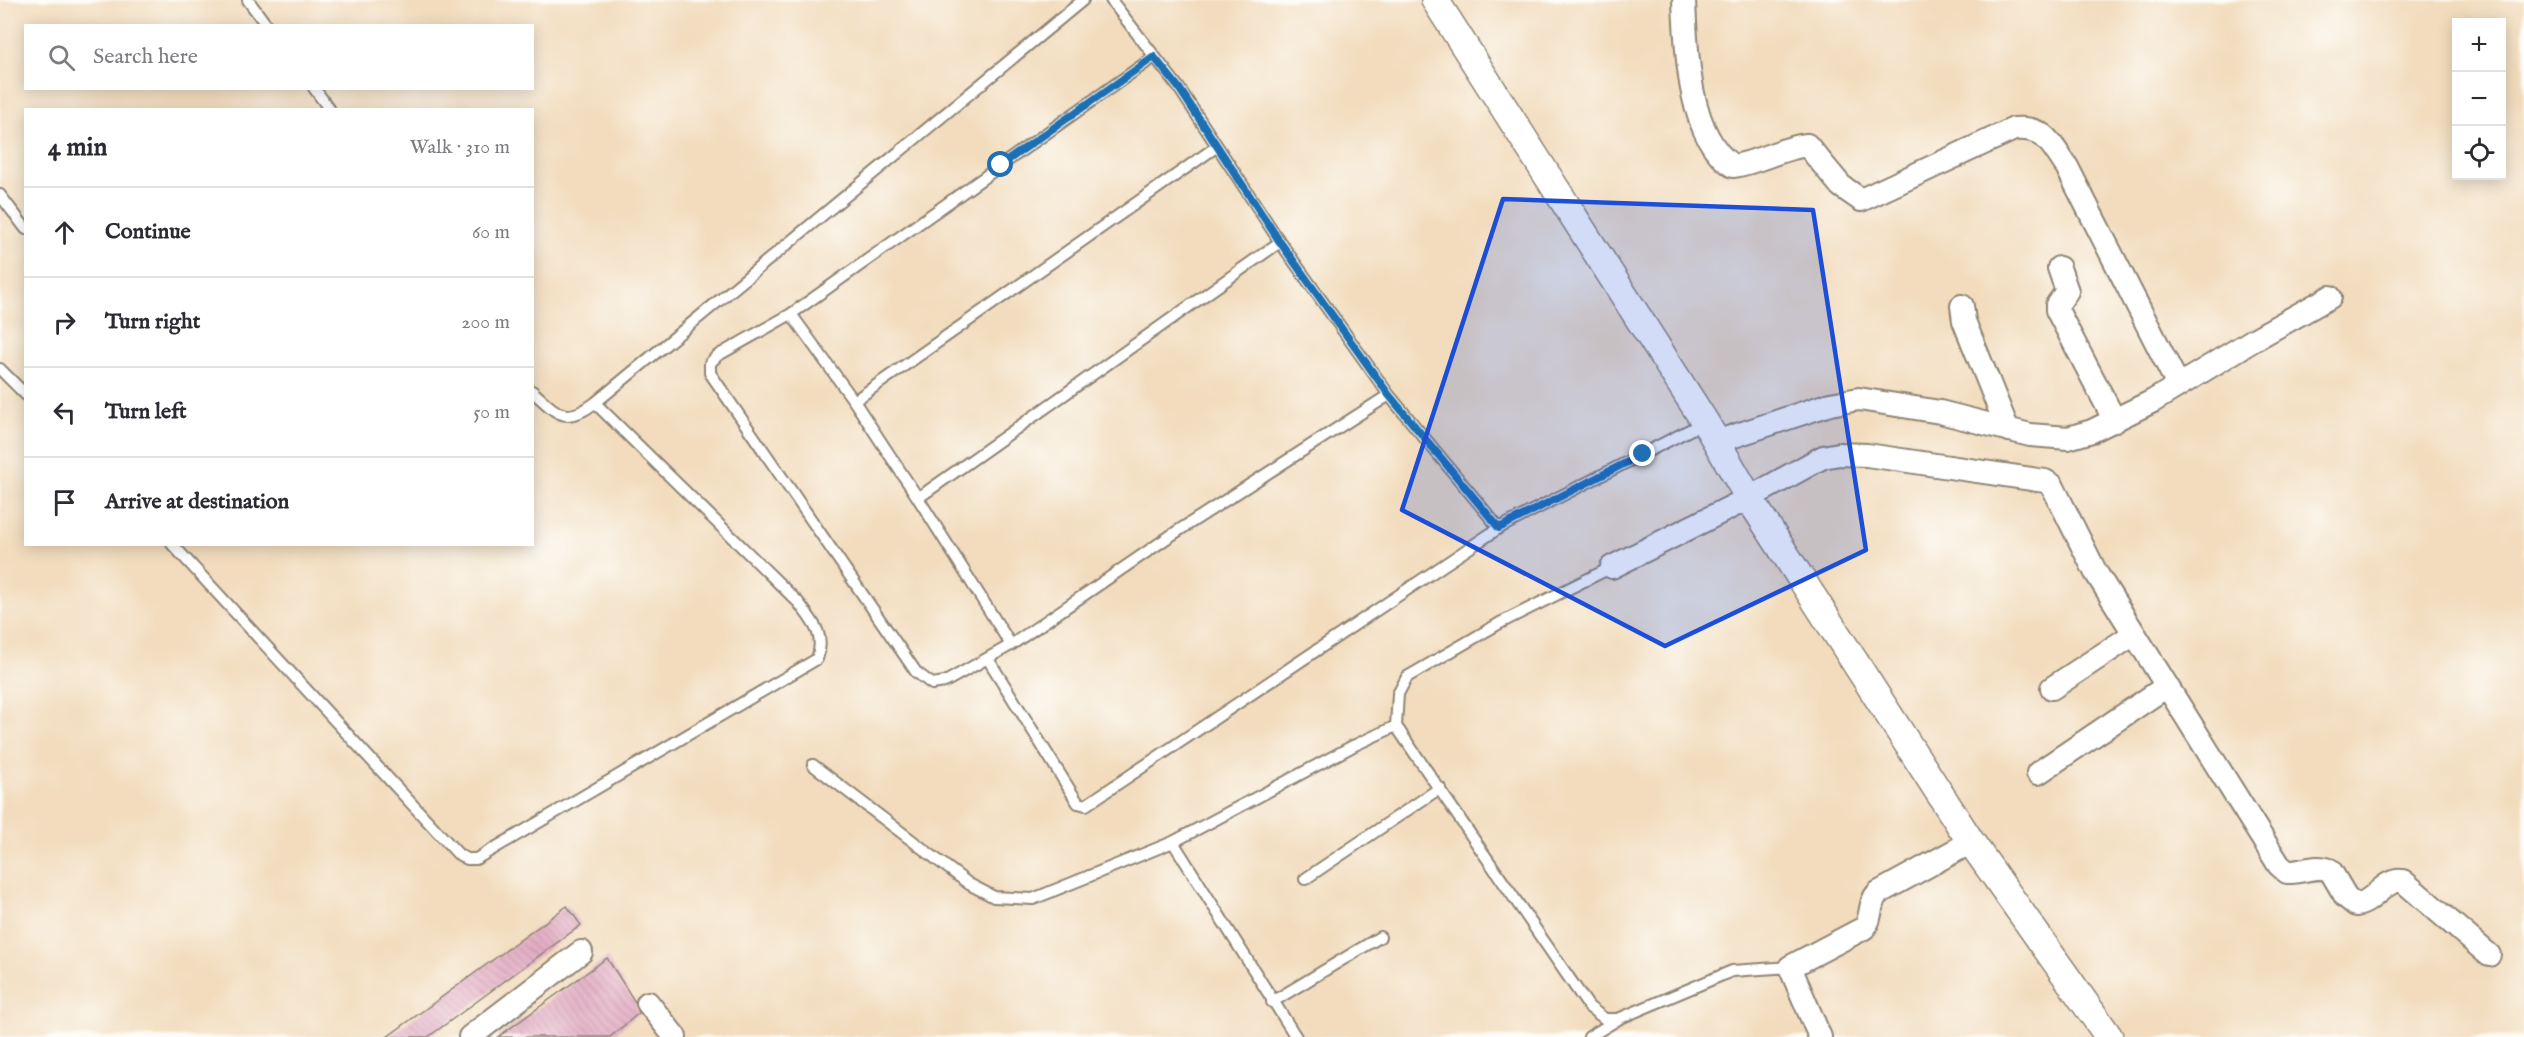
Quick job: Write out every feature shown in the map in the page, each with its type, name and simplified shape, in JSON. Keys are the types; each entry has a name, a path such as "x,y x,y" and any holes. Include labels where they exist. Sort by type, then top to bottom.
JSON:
{"street":[{"path":"1435,0 1744,489 1971,842 2109,1037"},
{"path":"1684,0 1687,64 1698,110 1713,148 1733,166 1744,165 1778,151 1811,147 1841,186 1861,200 2014,129 2029,128 2046,137 2067,167 2178,385"},
{"path":"2059,268 2067,291 2056,305 2057,310 2115,421"},
{"path":"1715,440 1820,407 1859,399 1940,412 2030,435 2068,438 2115,421 2330,297"},
{"path":"1962,306 1964,321 2008,430"},
{"path":"1612,567 1744,489 1823,457 1839,454 1867,455 2045,481 2052,485 2090,562 2279,865 2287,872 2296,873 2313,867 2330,870 2346,897 2360,905 2393,881 2403,881 2489,955"},
{"path":"2052,688 2134,634"},
{"path":"2038,773 2168,686"},
{"path":"1820,1037 1790,967 1864,928 1869,919 1873,899 1878,893 1971,842"},
{"path":"470,1037 581,952"},
{"path":"648,1003 675,1037"}],"lane":[{"path":"248,0 266,24"},
{"path":"534,393 561,415 570,417 595,403 1083,0"},
{"path":"1111,0 1179,88 1280,242 1389,395 1499,528"},
{"path":"1154,57 791,314 717,356 710,363 710,373 922,679 932,684 945,682 1011,645 1186,525 1389,395"},
{"path":"315,90 329,108"},
{"path":"854,401 1216,147"},
{"path":"0,195 24,226"},
{"path":"918,498 1280,242"},
{"path":"791,314 854,401 1011,645"},
{"path":"0,369 24,393"},
{"path":"174,546 458,854 467,859 476,859 810,663 817,658 820,650 820,633 798,602 595,403"},
{"path":"987,658 1078,803 1086,806 1499,528 1715,440"},
{"path":"1612,567 1500,623 1407,677 1398,694 1396,726 1440,788 1518,908 1589,1007 1605,1019 1618,1019"},
{"path":"813,765 969,884 994,897 1033,899 1173,842 1353,746 1396,726"},
{"path":"1305,879 1440,788"},
{"path":"1173,842 1296,1037"},
{"path":"1272,1002 1380,937"},
{"path":"1589,1037 1618,1019 1732,971 1790,967"}],"highlighted area":[{"path":"1503,199 1813,210 1866,550 1665,646 1402,510"}],"building":[{"path":"567,906 581,925 461,1013 428,1037 387,1037"},
{"path":"607,958 635,1002 639,1013 610,1037 498,1037"}],"route":[{"path":"1001,165 1154,57 1179,88 1280,242 1389,395 1499,528 1643,454"}]}
